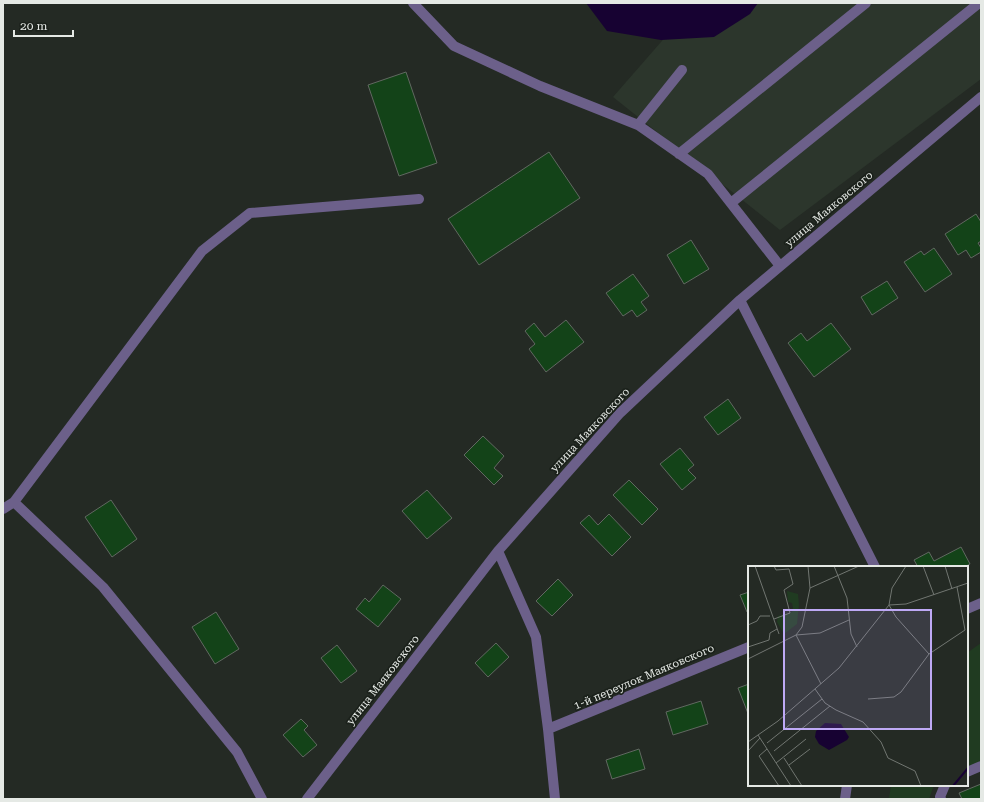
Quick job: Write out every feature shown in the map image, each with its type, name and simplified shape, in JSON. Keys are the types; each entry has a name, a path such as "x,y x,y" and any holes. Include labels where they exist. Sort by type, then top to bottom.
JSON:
{"street":[{"path":"413,3 454,46 540,86 638,124 708,174 780,266"},
{"path":"679,154 866,3"},
{"path":"731,203 979,3"},
{"path":"638,124 682,70"},
{"name":"улица Маяковского","path":"307,799 498,551 620,413 740,300 981,97"},
{"path":"3,509 14,502 202,251 250,213 419,199"},
{"path":"740,300 874,566"},
{"path":"14,502 102,588 237,752 262,799"},
{"path":"498,551 536,637 548,729 555,799"},
{"path":"968,609 981,603"},
{"name":"1-й переулок Маяковского","path":"548,729 748,647"},
{"path":"968,772 981,766"},
{"path":"845,799 848,786"},
{"path":"941,799 940,796 944,786"}],"shaded area":[{"path":"586,3 758,3 750,14 714,37 661,40 607,31"},
{"path":"695,3 981,3 981,79 780,230 613,97"}],"green space":[{"path":"981,643 981,761 968,770 968,652"},
{"path":"891,786 934,786 929,799 889,799"}],"building":[{"path":"406,72 437,163 399,176 368,85"},
{"path":"549,152 580,198 479,265 448,219"},
{"path":"976,214 981,222 981,241 978,243 981,248 981,252 971,258 966,250 958,255 945,234"},
{"path":"691,240 709,269 684,284 667,255"},
{"path":"934,248 952,274 925,292 904,262 921,251 924,255"},
{"path":"633,274 649,296 641,302 647,310 637,317 632,310 623,316 606,293"},
{"path":"887,281 898,298 872,315 861,297"},
{"path":"566,320 584,342 546,372 529,349 535,344 525,331 534,323 545,337"},
{"path":"831,323 851,349 814,377 788,343 801,333 807,341"},
{"path":"728,399 741,418 718,435 704,417"},
{"path":"483,436 504,456 494,468 503,476 494,485 464,455"},
{"path":"680,448 694,465 688,470 696,478 682,490 660,464"},
{"path":"629,480 658,509 642,525 613,495"},
{"path":"427,490 452,518 427,539 402,511"},
{"path":"111,500 137,539 112,557 85,517"},
{"path":"609,514 631,537 612,556 580,523 589,515 598,525"},
{"path":"961,547 970,564 966,566 917,566 914,560 929,552 934,561"},
{"path":"558,579 573,595 552,616 536,601"},
{"path":"383,585 401,599 378,627 356,609 365,598 369,602"},
{"path":"748,592 747,612 740,595"},
{"path":"216,612 239,649 215,664 192,627"},
{"path":"496,643 509,657 488,677 475,663"},
{"path":"337,645 357,671 341,683 321,658"},
{"path":"748,684 748,713 738,688"},
{"path":"701,701 708,724 673,735 666,712"},
{"path":"301,719 308,726 304,730 317,745 303,757 283,735"},
{"path":"639,749 645,769 612,779 606,760"},
{"path":"981,784 981,799 962,799 959,793"}]}
